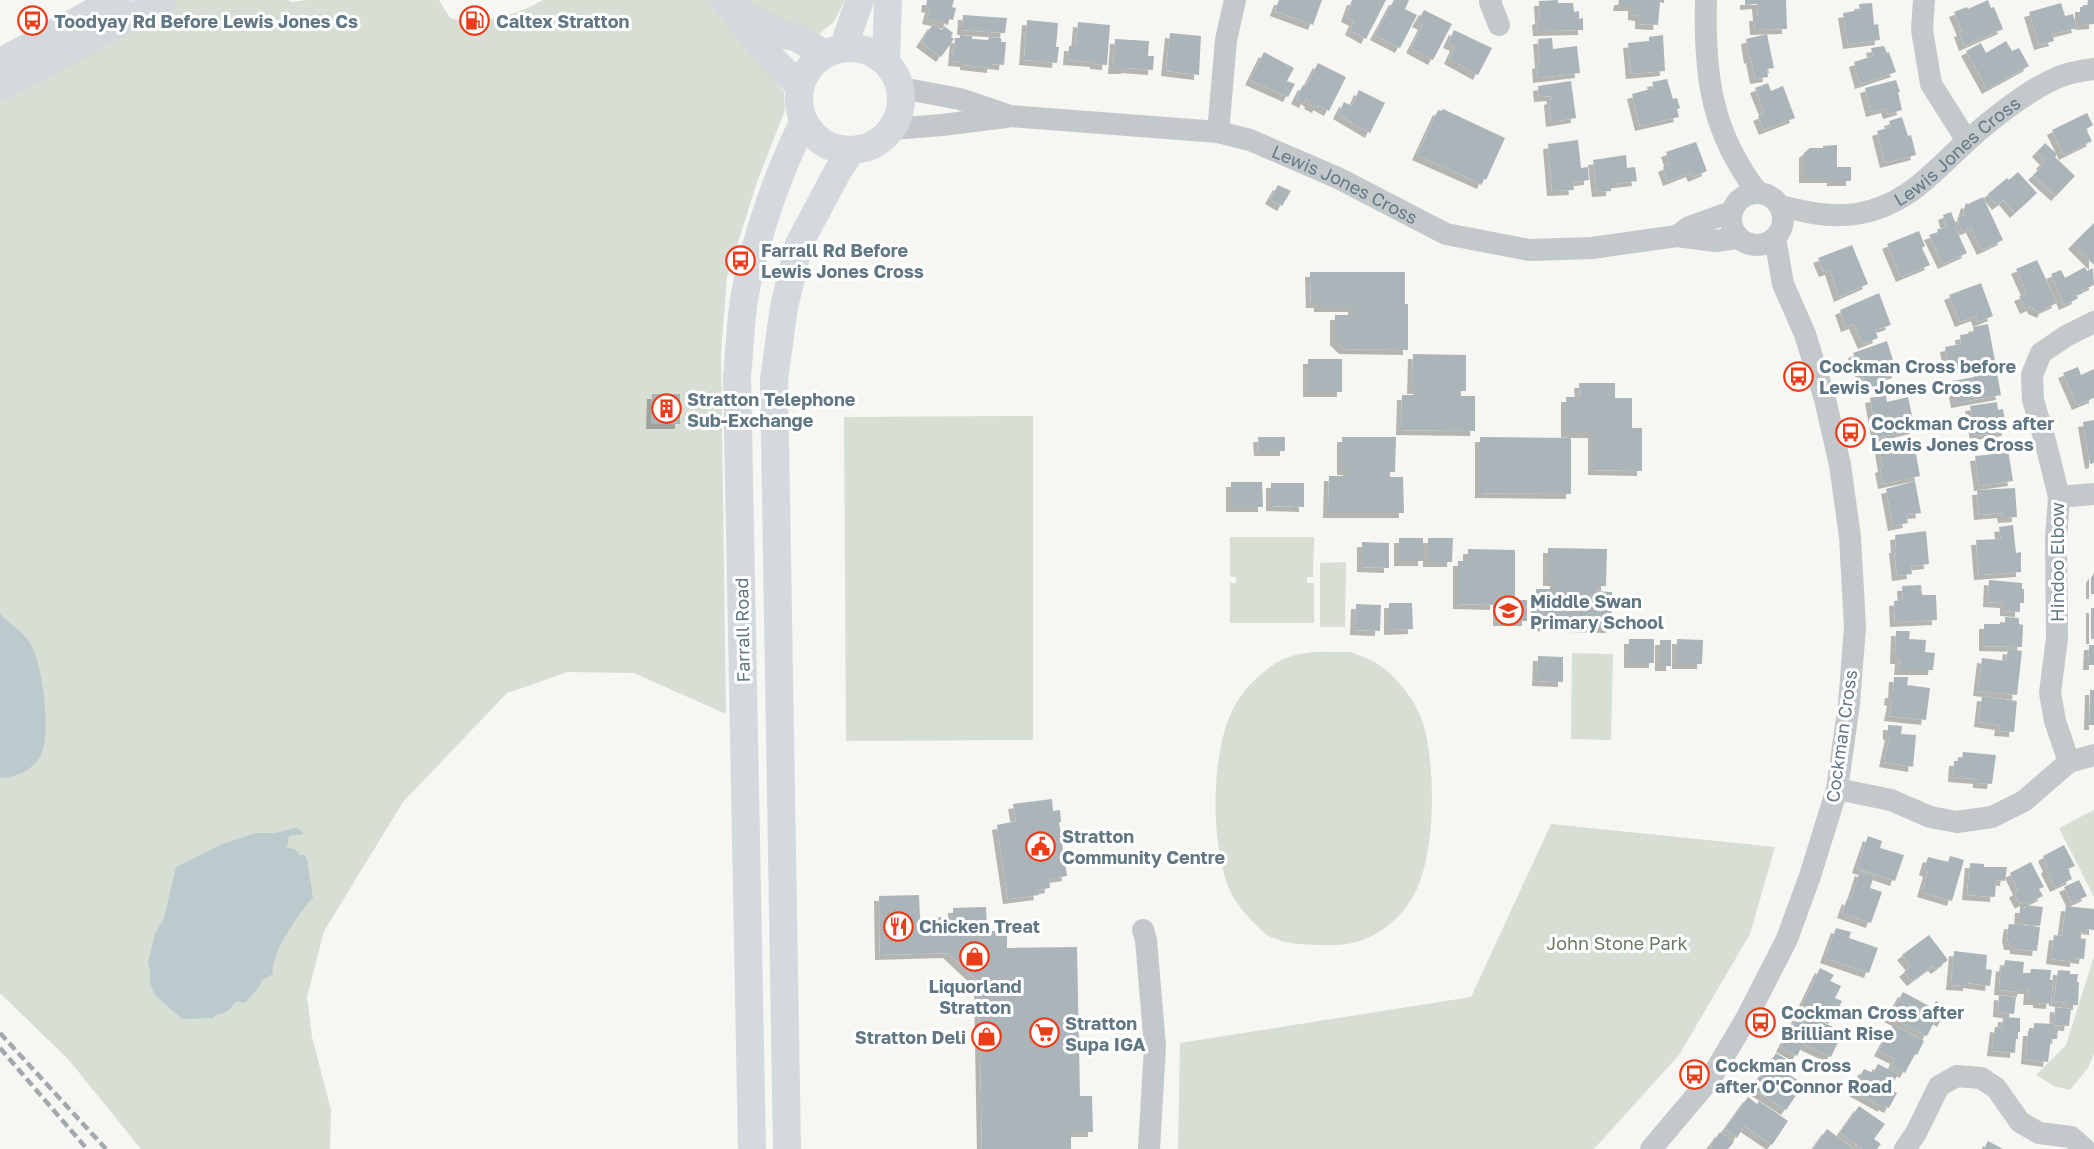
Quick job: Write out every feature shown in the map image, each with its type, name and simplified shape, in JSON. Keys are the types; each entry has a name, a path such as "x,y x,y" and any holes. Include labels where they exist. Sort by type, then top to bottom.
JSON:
{"main road":[{"path":"0,62 116,0"},
{"path":"0,88 162,0"},
{"path":"730,5 779,33 834,51 858,48 873,53 886,62 901,88 902,102 898,116 892,129 881,140 867,147 852,150 832,147 816,136 804,121 800,110 800,87 810,69 834,51 860,0"},
{"path":"886,62 888,0"},
{"path":"730,5 764,50 800,87"},
{"name":"Farrall Road","path":"752,1149 737,376 745,294 763,225 790,149 804,121"},
{"name":"Farrall Road","path":"787,1149 774,379 784,307 799,244 839,169 852,150"}],"street":[{"path":"1218,132 1226,40 1234,0"},
{"path":"1706,0 1705,42 1712,100 1734,158 1758,193"},
{"path":"1924,0 1922,30 1931,84 1966,141"},
{"path":"1485,1 1498,25"},
{"name":"Lewis Jones Cross","path":"1780,206 1813,214 1856,214 1879,208 1904,197 1927,180 1966,141 2032,90 2066,74 2094,69"},
{"name":"Lewis Jones Cross","path":"901,88 960,99 1010,116"},
{"name":"Lewis Jones Cross","path":"892,129 1010,116 1218,132 1250,140 1318,170 1446,234 1529,250 1592,248 1677,236 1716,241 1762,238 1813,214"},
{"path":"1733,209 1745,196 1758,193 1767,195 1780,206 1782,214 1762,238 1731,226 1734,158"},
{"name":"Lewis Jones Cross","path":"1677,236 1689,227 1733,209"},
{"name":"Cockman Cross","path":"1650,1149 1711,1078 1746,1019 1787,939 1810,876 1837,789 1849,704 1855,627 1850,537 1840,465 1825,399 1805,334 1783,284 1768,266 1762,238"},
{"name":"Hindoo Elbow","path":"2069,762 2055,721 2050,693 2057,638 2056,539 2059,497 2033,400 2032,375 2041,353 2066,336 2094,322"},
{"path":"2059,497 2094,494"},
{"path":"1837,789 1891,800 1930,818 1957,822 1992,817 2024,801 2069,762 2094,755"},
{"path":"1143,930 1155,1046 1149,1149"},
{"path":"1905,1149 1916,1133 1939,1086 1957,1076 1981,1078 1996,1088 2020,1122 2039,1133 2071,1137 2085,1149"}],"green space":[{"path":"162,0 288,0 291,2 439,0 450,18 474,21 510,15 543,0 710,0 784,92 785,110 757,182 727,277 721,353 726,714 634,673 568,672 507,693 403,802 324,931 307,997 312,1037 331,1110 330,1149 141,1149 68,1059 0,993 0,89"},
{"path":"742,0 845,0 834,22 814,38"},
{"path":"1033,416 1033,740 846,741 844,417"},
{"path":"1230,537 1314,537 1313,577 1307,577 1307,583 1314,583 1314,623 1230,623 1230,583 1236,583 1236,577 1230,576"},
{"path":"1346,562 1345,627 1320,627 1320,563"},
{"path":"1351,652 1375,662 1393,676 1417,709 1423,723 1432,785 1427,855 1415,893 1401,914 1382,930 1348,944 1311,945 1284,942 1267,935 1239,905 1232,895 1221,863 1216,788 1223,737 1230,715 1240,697 1256,678 1276,663 1303,653"},
{"path":"1572,653 1613,654 1611,740 1571,739"},
{"path":"2094,810 2094,897 2059,828"},
{"name":"John Stone Park","path":"1551,824 1775,847 1750,934 1679,1055 1594,1149 1178,1149 1180,1043 1471,997"},
{"path":"2094,956 2094,1054 2088,1068 2070,1090 2054,1086 2036,1075 2066,1045"}],"shaded area":[{"path":"0,614 20,631 35,653 42,683 46,717 44,747 40,757 22,773 0,778"},
{"path":"295,828 303,834 289,836 287,848 295,849 299,855 304,855 307,859 313,898 294,922 281,945 273,966 273,974 262,980 245,1003 237,1001 226,1012 217,1014 213,1018 182,1019 155,995 150,983 148,962 155,934 164,918 176,867 220,845 241,838 257,833 276,833"}],"building":[{"path":"927,0 954,0 952,7 956,8 953,20 949,19 948,24 927,19 930,8 926,7"},
{"path":"1279,0 1322,0 1313,25 1275,11"},
{"path":"1352,0 1386,0 1366,39 1350,30 1354,21 1346,17"},
{"path":"1394,0 1409,0 1405,9 1417,15 1400,48 1375,35"},
{"path":"1558,0 1558,3 1573,3 1574,12 1579,11 1579,19 1583,18 1583,30 1538,31 1539,1"},
{"path":"1619,0 1664,0 1664,3 1660,2 1658,25 1640,24 1640,16 1633,15 1633,6 1618,6"},
{"path":"1745,0 1786,0 1787,29 1755,30 1754,16 1758,16 1757,4 1745,5"},
{"path":"1988,0 1991,8 1994,7 2003,29 1964,46 1959,32 1962,31 1954,12 1967,7 1968,9"},
{"path":"2088,0 2094,0 2094,24 2080,25 2080,7 2087,7"},
{"path":"1872,3 1874,25 1878,24 1880,40 1848,44 1843,13 1860,10 1859,4"},
{"path":"2061,3 2065,16 2073,14 2077,28 2052,34 2054,41 2039,45 2029,12"},
{"path":"1424,10 1452,24 1433,60 1411,48 1423,25 1417,22"},
{"path":"963,15 1007,18 1005,33 962,30"},
{"path":"1027,20 1058,23 1057,63 1024,60"},
{"path":"1078,22 1110,25 1107,65 1068,60 1069,46 1076,46"},
{"path":"933,24 942,30 944,26 953,33 951,37 954,39 941,57 921,42"},
{"path":"1454,30 1492,48 1478,75 1449,59 1455,46 1448,43"},
{"path":"1170,33 1201,36 1199,75 1166,71"},
{"path":"1767,34 1774,68 1767,69 1768,77 1755,79 1746,39"},
{"path":"960,35 972,36 972,39 1001,38 1001,42 1006,42 1004,65 992,64 992,68 965,65 965,62 953,61 955,38 960,38"},
{"path":"1663,35 1665,71 1631,74 1628,43 1649,41 1649,37"},
{"path":"1552,38 1553,49 1577,46 1580,73 1538,78 1537,64 1540,63 1538,39"},
{"path":"1115,39 1149,41 1148,56 1154,56 1153,70 1113,69"},
{"path":"2006,41 2012,51 2019,48 2029,66 1987,89 1966,51 1981,43 1986,53"},
{"path":"1884,46 1887,53 1889,52 1896,72 1860,84 1854,62 1873,56 1871,48"},
{"path":"1264,52 1294,68 1287,81 1295,84 1288,97 1250,80"},
{"path":"1318,63 1346,77 1329,111 1318,105 1317,108 1309,104 1310,102 1306,99 1304,103 1296,99"},
{"path":"1667,79 1673,99 1677,98 1680,108 1677,109 1679,117 1640,126 1632,94 1654,88 1652,82"},
{"path":"1896,80 1902,110 1888,114 1886,108 1871,112 1865,88"},
{"path":"1571,81 1576,118 1551,122 1549,100 1552,99 1551,96 1539,97 1538,86"},
{"path":"1768,83 1771,91 1783,86 1795,118 1764,130 1758,116 1765,113 1755,88"},
{"path":"1359,90 1385,103 1370,133 1338,114 1344,102 1352,106"},
{"path":"1443,109 1505,138 1482,184 1417,155 1438,110"},
{"path":"2087,113 2093,125 2086,129 2092,141 2064,155 2052,130"},
{"path":"1902,117 1908,136 1911,135 1916,155 1885,163 1877,131 1891,127 1889,121"},
{"path":"1578,140 1581,168 1588,167 1589,180 1573,182 1574,190 1552,191 1548,144"},
{"path":"1696,142 1707,171 1693,177 1691,172 1668,181 1663,167 1670,164 1666,152"},
{"path":"2045,143 2057,154 2055,157 2075,176 2056,196 2033,175 2043,166 2041,164 2045,160 2037,152"},
{"path":"1837,145 1837,167 1851,167 1851,181 1804,178 1804,153 1810,148"},
{"path":"1626,155 1627,168 1635,167 1637,181 1611,184 1611,191 1597,192 1593,160"},
{"path":"2018,172 2037,193 2015,213 2004,200 1997,205 1988,194"},
{"path":"1278,185 1291,191 1282,206 1270,199"},
{"path":"1983,197 2003,240 1982,250 1971,228 1962,231 1957,218 1965,215 1963,213 1966,203"},
{"path":"1951,212 1967,253 1943,264 1929,235 1938,232 1937,229 1947,228 1943,215"},
{"path":"2094,223 2094,265 2073,244"},
{"path":"1919,231 1925,246 1922,248 1930,265 1901,277 1887,244"},
{"path":"1852,245 1868,284 1839,297 1830,270 1824,272 1818,258"},
{"path":"2037,260 2057,303 2044,309 2042,313 2033,309 2032,306 2025,309 2019,296 2027,293 2016,269"},
{"path":"2085,267 2087,271 2093,268 2094,285 2082,290 2083,293 2076,296 2077,299 2064,305 2051,274 2061,270 2065,278"},
{"path":"1310,272 1405,272 1408,350 1344,349 1335,340 1335,315 1353,315 1353,307 1319,307 1319,303 1311,303"},
{"path":"1981,283 1993,316 1978,322 1976,316 1960,322 1949,295"},
{"path":"1879,293 1891,325 1875,330 1878,338 1863,344 1854,324 1846,327 1840,310"},
{"path":"1988,324 1995,361 1949,369 1945,347 1961,344 1960,335 1974,333 1973,327"},
{"path":"1887,341 1897,373 1880,379 1882,386 1868,391 1853,353"},
{"path":"1413,354 1466,355 1466,391 1459,391 1459,396 1475,396 1475,431 1401,430 1402,395 1418,395 1418,389 1412,389"},
{"path":"1308,359 1342,359 1342,392 1308,392"},
{"path":"1992,367 1993,374 1997,373 2001,395 1956,403 1952,381 1980,376 1979,369"},
{"path":"2078,367 2081,375 2094,369 2094,398 2077,405 2063,373"},
{"path":"1579,383 1615,383 1615,398 1632,398 1632,428 1642,428 1642,471 1593,470 1593,433 1566,433 1566,397 1580,397"},
{"name":"Stratton Telephone Sub-Exchange","path":"652,394 680,394 680,424 651,424"},
{"path":"1886,395 1887,402 1908,397 1915,429 1877,438 1870,398"},
{"path":"1997,402 1998,410 2003,409 2007,431 1975,436 1970,406"},
{"path":"2094,420 2094,463 2090,464 2083,422"},
{"path":"1258,437 1285,437 1285,451 1259,451"},
{"path":"1342,437 1396,437 1395,472 1388,472 1388,477 1403,477 1404,513 1328,513 1329,476 1348,476 1348,470 1342,470"},
{"path":"1480,437 1571,438 1571,494 1480,493"},
{"path":"1893,440 1894,447 1914,443 1920,476 1883,484 1879,443"},
{"path":"2007,443 2013,481 1979,486 1975,456 1995,454 1994,445"},
{"path":"1915,481 1921,513 1906,515 1908,523 1893,526 1886,489"},
{"path":"1231,482 1262,482 1263,507 1231,507"},
{"path":"1271,483 1304,483 1304,507 1271,506"},
{"path":"2015,488 2017,517 2003,518 2002,513 1979,515 1977,490"},
{"path":"2013,525 2016,553 2021,552 2021,572 1979,575 1976,540 2001,539 1999,527"},
{"path":"1926,531 1929,564 1911,566 1912,574 1897,576 1895,535"},
{"path":"1399,538 1423,538 1423,561 1399,561"},
{"path":"1428,538 1453,538 1452,562 1428,562"},
{"path":"1362,542 1389,543 1389,568 1362,567"},
{"path":"1548,548 1607,549 1606,586 1595,586 1595,591 1612,592 1611,628 1536,626 1536,589 1555,589 1555,581 1548,581"},
{"path":"1468,549 1515,550 1515,598 1495,598 1495,605 1458,604 1458,561 1468,561"},
{"path":"2094,573 2094,594 2091,594 2091,578"},
{"path":"1989,580 2022,583 2024,603 2020,603 2020,612 2005,611 2005,603 1988,602"},
{"path":"1921,585 1922,595 1936,595 1937,620 1895,622 1894,601 1903,600 1902,586"},
{"path":"1498,600 1527,600 1527,621 1498,621"},
{"path":"1389,603 1412,603 1413,629 1389,630"},
{"path":"1356,604 1381,605 1380,631 1355,630"},
{"path":"2091,608 2094,608 2094,639 2091,639"},
{"path":"2005,617 2019,618 2019,624 2023,625 2022,647 1984,646 1984,624 2005,624"},
{"path":"1896,631 1910,631 1909,639 1926,640 1925,652 1935,653 1933,670 1899,670 1900,659 1895,659"},
{"path":"1629,639 1654,639 1654,663 1629,663"},
{"path":"1677,639 1703,640 1702,664 1677,664"},
{"path":"1660,640 1671,640 1671,666 1660,666"},
{"path":"2089,645 2094,645 2094,665 2088,665"},
{"path":"2008,649 2022,651 2017,695 1978,691 1982,658 2006,661"},
{"path":"1538,656 1563,657 1563,682 1537,681"},
{"path":"1894,677 1908,677 1907,685 1930,688 1926,720 1889,716 1892,701 1889,700 1890,693 1893,693"},
{"path":"2090,690 2094,690 2094,725 2089,725"},
{"path":"1982,696 2017,701 2014,732 1999,731 2000,725 1979,722"},
{"path":"1888,725 1902,726 1901,734 1916,735 1913,767 1884,762 1890,735 1888,735"},
{"path":"1963,752 1996,755 1992,784 1978,783 1978,779 1953,777 1954,761 1962,761"},
{"path":"1052,799 1053,811 1060,810 1061,822 1059,822 1067,876 1049,879 1050,888 1038,890 1039,895 1008,899 997,825 1016,821 1013,804"},
{"path":"1868,836 1882,841 1880,848 1904,855 1895,881 1857,868"},
{"path":"2064,845 2075,866 2068,869 2072,879 2055,887 2046,869 2048,867 2043,856"},
{"path":"1950,856 1964,860 1952,901 1922,892 1928,872 1924,870 1928,857 1948,862"},
{"path":"2031,862 2044,887 2039,889 2043,896 2026,904 2024,901 2020,904 2014,893 2018,890 2010,873"},
{"path":"1970,863 1984,864 1984,867 2007,867 2005,881 1996,880 1995,897 1967,895"},
{"path":"1860,871 1874,876 1870,888 1882,892 1871,923 1842,913 1847,899 1850,901"},
{"path":"2079,880 2087,896 2072,903 2064,887"},
{"path":"919,895 920,918 953,917 953,908 986,907 987,931 1007,931 1007,948 1077,947 1080,1096 1092,1096 1093,1132 1071,1132 1071,1149 982,1149 979,982 948,953 880,955 879,896"},
{"path":"2025,905 2043,907 2040,926 2019,921 2020,908 2025,908"},
{"path":"2066,906 2094,909 2094,930 2086,929 2086,933 2079,932 2079,938 2086,939 2084,959 2075,958 2075,962 2051,959 2054,935 2062,936"},
{"path":"2009,924 2040,927 2037,951 2015,949 2015,945 2009,945 2007,936"},
{"path":"1836,928 1851,932 1849,938 1878,948 1869,973 1825,958"},
{"path":"1929,935 1948,960 1936,969 1933,966 1912,981 1904,972 1911,966 1902,955"},
{"path":"1954,951 1987,955 1986,969 1992,970 1990,986 1968,983 1968,986 1951,985"},
{"path":"2005,960 2024,962 2023,973 2030,973 2031,969 2051,970 2050,980 2053,980 2051,1004 2028,1000 2029,989 2022,989 2022,992 1999,990 2001,966 2004,967"},
{"path":"1820,968 1834,975 1830,981 1841,986 1835,998 1842,1001 1833,1019 1802,1005"},
{"path":"2058,970 2078,974 2078,1005 2067,1005 2068,1003 2054,1001"},
{"path":"1903,992 1929,1006 1925,1013 1929,1014 1936,1001 1949,1009 1942,1022 1936,1018 1927,1036 1889,1017"},
{"path":"1999,995 2016,997 2014,1014 1998,1012"},
{"path":"2055,1007 2071,1009 2069,1026 2054,1025"},
{"path":"1800,1011 1843,1032 1831,1057 1803,1044 1797,1056 1781,1047"},
{"path":"2003,1017 2020,1018 2020,1032 2016,1039 2015,1053 1992,1051 1995,1027 2002,1028"},
{"path":"2034,1023 2053,1024 2053,1028 2058,1029 2057,1039 2051,1039 2048,1062 2026,1059 2028,1031 2034,1031"},
{"path":"1893,1025 1924,1041 1905,1073 1892,1067 1895,1059 1879,1051"},
{"path":"1776,1053 1789,1061 1783,1071 1804,1084 1786,1110 1752,1088"},
{"path":"1878,1064 1898,1074 1890,1089 1897,1093 1889,1108 1852,1090 1864,1069 1873,1073"},
{"path":"1748,1097 1757,1104 1759,1101 1788,1121 1772,1145 1744,1126 1737,1138 1725,1129"},
{"path":"1859,1106 1885,1124 1874,1139 1881,1144 1877,1149 1862,1149 1840,1133"},
{"path":"1827,1129 1854,1149 1813,1149"},
{"path":"1720,1132 1734,1142 1728,1149 1711,1149 1710,1146"},
{"path":"1988,1141 2003,1149 1984,1149"}],"railway":[{"path":"0,1033 106,1149"},
{"path":"0,1048 87,1149"}],"place":[{"name":"Toodyay Rd Before Lewis Jones Cs","path":"33,21"},
{"name":"Caltex Stratton","path":"475,21"},
{"name":"Farrall Rd Before Lewis Jones Cross","path":"740,260"},
{"name":"Cockman Cross before Lewis Jones Cross","path":"1798,376"},
{"name":"Stratton Telephone Sub-Exchange","path":"666,409"},
{"name":"Cockman Cross after Lewis Jones Cross","path":"1850,433"},
{"name":"Middle Swan Primary School","path":"1509,611"},
{"name":"Stratton Community Centre","path":"1041,846"},
{"name":"Chicken Treat","path":"898,926"},
{"name":"Liquorland Stratton","path":"975,957"},
{"name":"Cockman Cross after Brilliant Rise","path":"1760,1022"},
{"name":"Stratton Supa IGA","path":"1044,1033"},
{"name":"Stratton Deli","path":"987,1037"},
{"name":"Cockman Cross after O'Connor Road","path":"1694,1075"}]}
